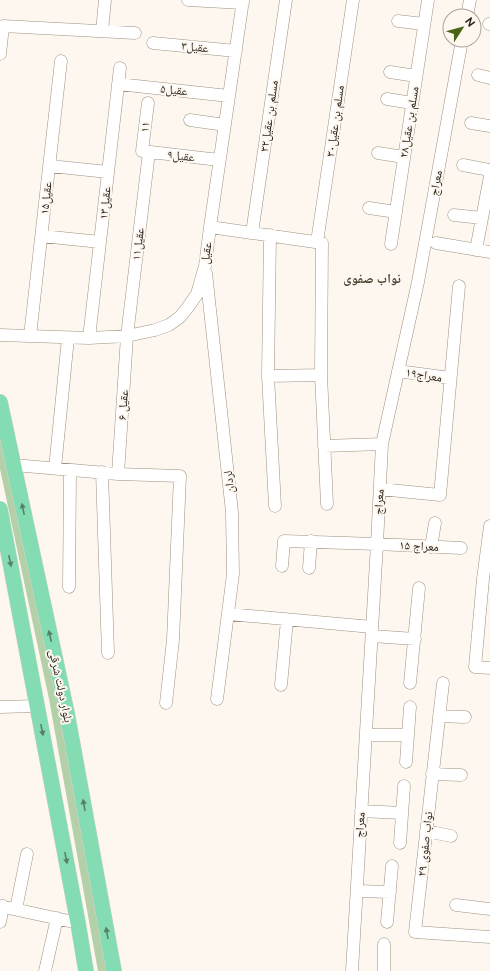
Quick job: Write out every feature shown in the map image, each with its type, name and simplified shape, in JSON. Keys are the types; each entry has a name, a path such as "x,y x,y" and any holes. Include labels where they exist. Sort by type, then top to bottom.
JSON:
{"main road":[{"name":"بلوار دولت شرقی","path":"0,402 67,713 114,971"},
{"path":"0,509 3,542 38,706 86,971"}],"street":[{"path":"102,31 105,0"},
{"path":"188,0 243,2"},
{"name":"مسلم بن عقیل۳۲","path":"252,233 286,0"},
{"name":"مسلم بن عقیل۳۰","path":"317,242 353,0"},
{"name":"مسلم بن عقیل۲۸","path":"391,244 428,0"},
{"name":"عقیل","path":"0,335 68,338 127,336 155,330 169,325 180,317 197,294 205,266 243,2"},
{"path":"398,21 424,24"},
{"path":"0,54 3,26 136,32"},
{"name":"عقیل۳","path":"154,43 236,51"},
{"name":"معراج","path":"352,971 382,444 418,282 461,48"},
{"name":"عقیل۱۵","path":"30,336 62,61"},
{"name":"عقیل۱۳","path":"90,338 120,68"},
{"path":"390,72 416,76"},
{"path":"478,75 490,78"},
{"name":"عقیل۵","path":"118,84 229,96"},
{"path":"387,99 412,103"},
{"name":"۱۱","path":"146,152 148,103"},
{"path":"190,120 225,125"},
{"path":"471,123 490,126"},
{"name":"عقیل۹","path":"146,152 220,160"},
{"name":"عقیل۱۱","path":"127,336 146,152"},
{"path":"378,153 404,157"},
{"path":"464,165 490,170"},
{"path":"50,166 108,172"},
{"path":"476,250 490,176"},
{"path":"369,208 396,212"},
{"path":"454,215 482,218"},
{"path":"210,227 322,243 321,375 327,504"},
{"path":"270,235 268,376 275,506"},
{"path":"42,236 100,242"},
{"path":"436,243 490,252"},
{"name":"لردان","path":"205,266 232,512 233,574 217,699"},
{"path":"380,489 440,495 459,286"},
{"name":"عقیل ۶","path":"118,474 127,336"},
{"path":"55,468 68,338"},
{"name":"معراج۱۹","path":"398,371 450,378"},
{"path":"268,376 321,375"},
{"path":"324,446 382,444"},
{"path":"14,465 118,474 180,476 173,640 166,703"},
{"path":"69,587 70,470"},
{"path":"102,472 108,654"},
{"path":"431,547 435,523"},
{"path":"490,526 483,579 475,667 490,668"},
{"name":"معراج ۱۵","path":"282,566 284,541 461,548"},
{"path":"309,568 312,541"},
{"path":"410,683 419,588"},
{"path":"228,614 287,620 415,638"},
{"path":"281,685 287,620"},
{"name":"نواب صفوی ۲۹","path":"442,683 415,932 490,937"},
{"path":"0,707 38,706"},
{"path":"406,762 410,707"},
{"path":"439,716 465,716"},
{"path":"366,735 408,735"},
{"path":"432,774 461,776"},
{"path":"400,843 404,786"},
{"path":"361,811 402,813"},
{"path":"426,831 451,836"},
{"path":"16,909 27,854"},
{"path":"387,922 392,866"},
{"path":"357,890 390,892"},
{"path":"456,904 490,909"},
{"path":"0,922 2,906 78,923"},
{"path":"45,971 57,918"},
{"path":"384,944 384,971"}],"green space":[{"path":"0,434 56,694 107,971 98,971 49,699 0,469"}],"district":[{"name":"نواب صفوی","path":"372,278"}]}
